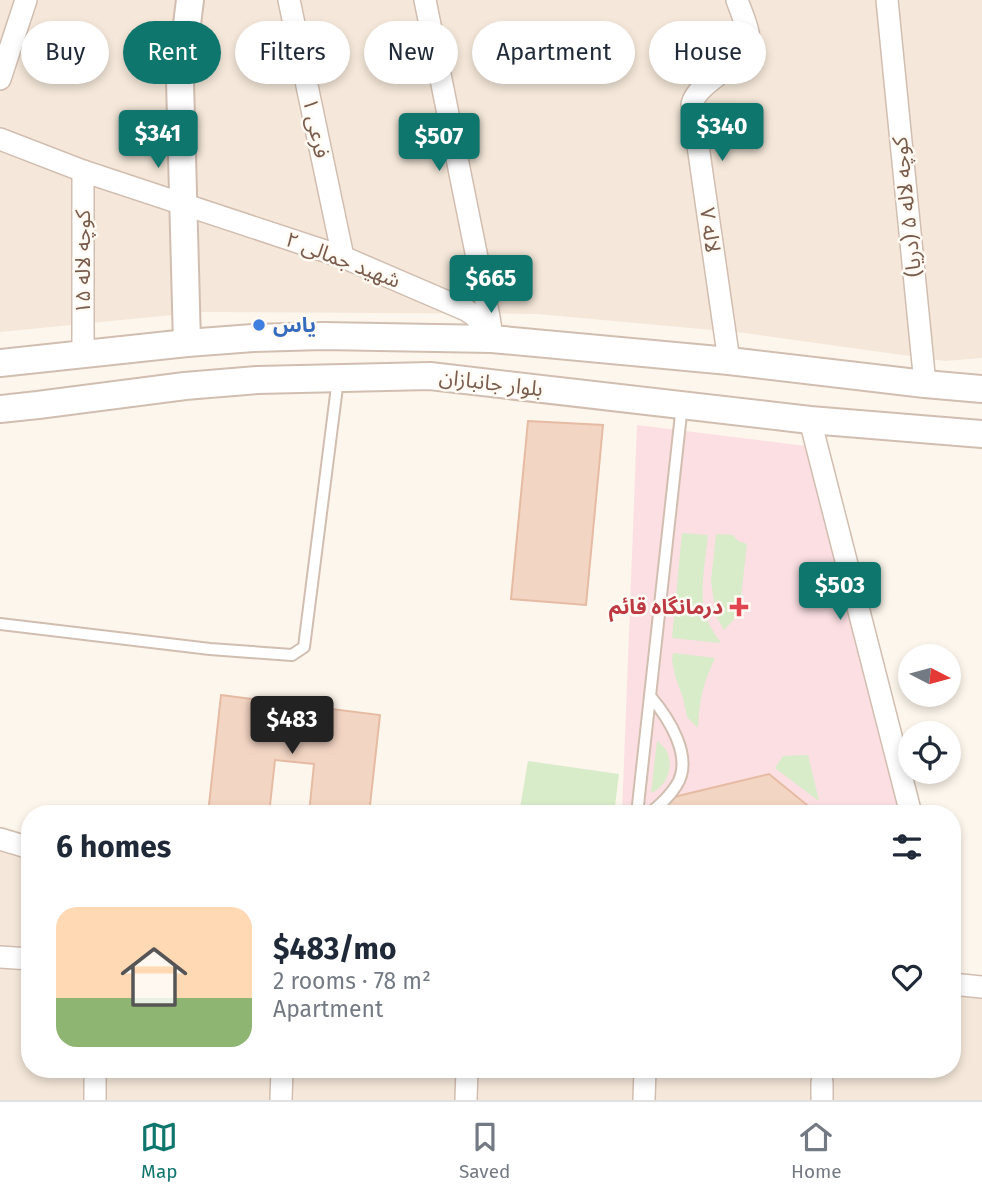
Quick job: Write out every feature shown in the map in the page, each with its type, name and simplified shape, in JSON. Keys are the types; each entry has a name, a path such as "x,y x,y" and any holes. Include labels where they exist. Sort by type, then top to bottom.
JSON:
{"street":[{"path":"0,79 26,0"},
{"path":"187,343 180,81 190,0"},
{"name":"فرعی ۱","path":"289,0 343,257"},
{"path":"425,0 492,339"},
{"name":"لاله ۷","path":"729,361 692,104 700,89 742,55 748,46 749,36 737,0"},
{"name":"کوچه لاله ۵ (دریا)","path":"887,0 925,384"},
{"name":"شهید جمالی ۲","path":"0,139 83,170 343,257 466,310 475,316 492,339"},
{"name":"کوچه لاله ۱۵","path":"83,170 83,354"},
{"name":"بلوار جانبازان","path":"0,363 253,338 323,336 492,339 729,361 982,389"},
{"name":"بلوار جانبازان","path":"0,408 257,380 430,376 810,420 982,434"},
{"path":"810,420 909,805"},
{"path":"0,839 21,845"},
{"path":"0,957 21,958"},
{"path":"961,982 982,986"},
{"path":"94,1100 95,1078"},
{"path":"281,1100 282,1078"},
{"path":"466,1100 467,1078"},
{"path":"644,1100 645,1078"}],"lane":[{"path":"0,624 210,649 292,655 304,647 338,378"},
{"path":"638,805 682,405"},
{"path":"650,696 672,727 680,748 682,767 677,786 660,805"}],"shaded area":[{"path":"0,0 982,0 982,358 945,361 745,333 537,314 203,312 0,332"},
{"name":"درمانگاه قائم","path":"637,425 806,446 899,805 622,805"},
{"path":"0,826 21,832 21,1078 961,1078 961,976 982,979 982,1100 0,1100"}],"green space":[{"path":"682,533 708,535 703,605 708,622 721,643 672,638"},
{"path":"716,534 733,535 738,541 747,544 739,614 724,630 716,616 711,581"},
{"path":"673,653 715,658 702,692 698,728 687,717 675,676"},
{"path":"657,741 666,750 670,762 665,781 651,793"},
{"path":"808,755 819,801 775,768 783,756"},
{"path":"528,761 619,774 615,805 521,805"}],"building":[{"path":"528,421 603,425 586,605 511,599"},
{"path":"221,695 380,715 370,805 310,805 314,764 275,760 270,805 209,805"},
{"path":"769,774 807,805 666,805 674,797"}],"place":[{"name":"یاس","path":"259,325"},
{"name":"درمانگاه قائم","path":"739,607"}]}
